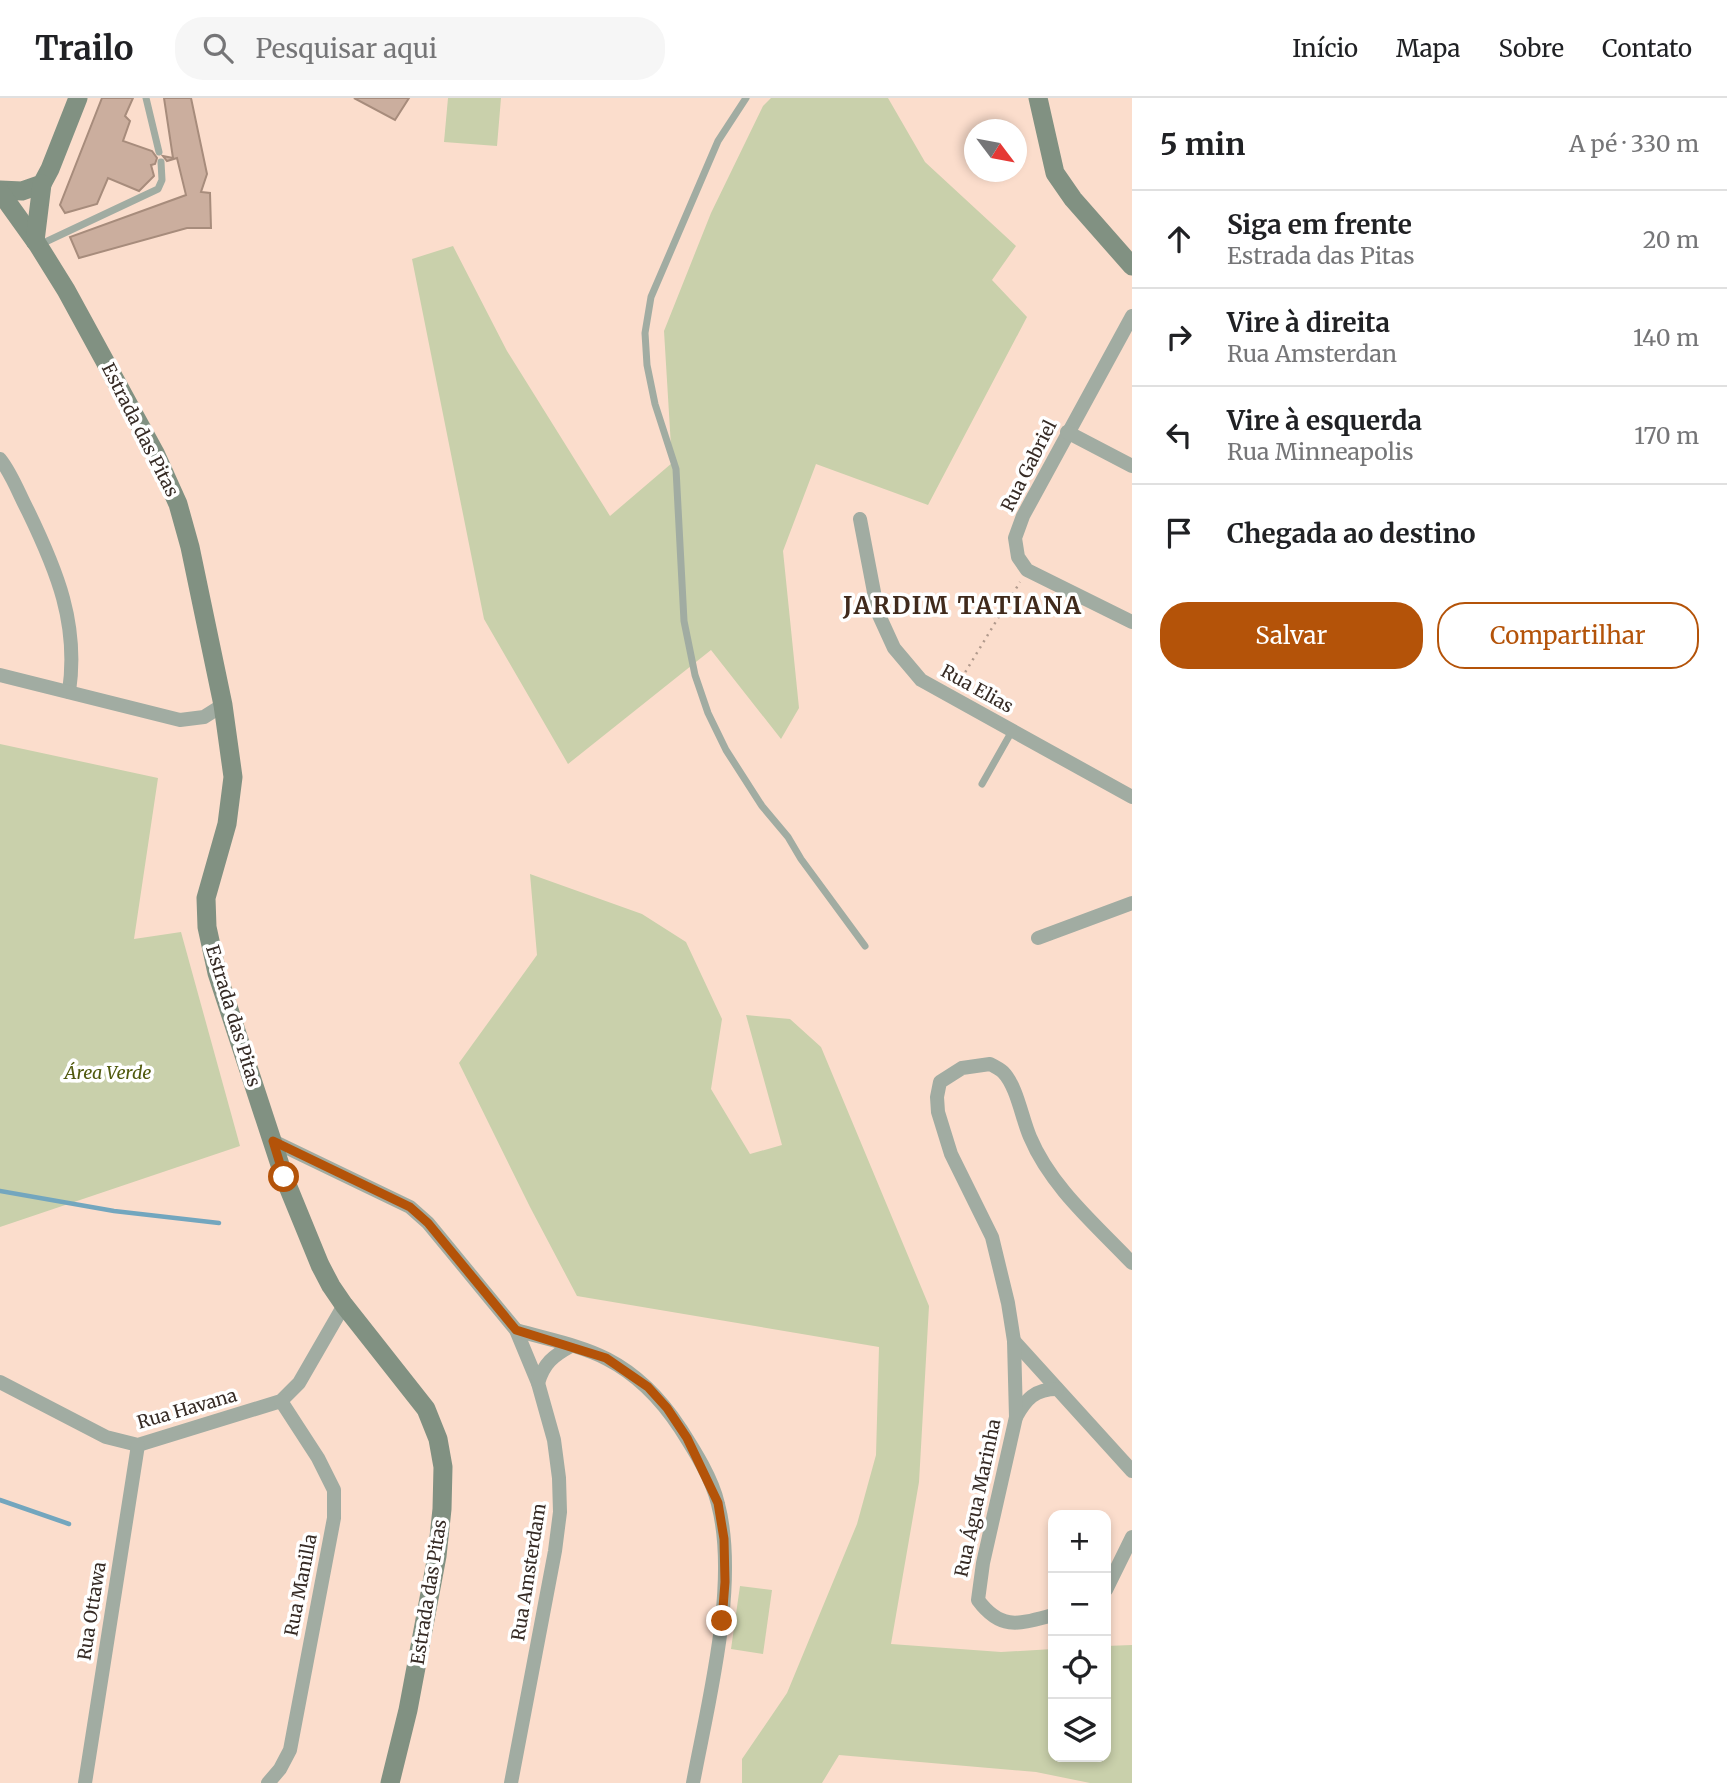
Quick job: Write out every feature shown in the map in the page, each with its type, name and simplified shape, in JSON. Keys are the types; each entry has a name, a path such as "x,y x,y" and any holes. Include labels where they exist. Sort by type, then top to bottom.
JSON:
{"main road":[{"path":"37,243 42,184 78,98"},
{"path":"1038,98 1055,173 1073,199 1132,266"},
{"path":"0,191 22,191 42,184"},
{"name":"Estrada das Pitas","path":"0,191 66,290 155,453 178,504 190,547 223,705 233,777 232,802 206,898 207,927 217,973 306,1233 331,1286 426,1409 438,1439 443,1467 437,1556 408,1710 390,1783"}],"street":[{"name":"Rua Gabriel","path":"1027,570 1018,557 1015,538 1023,516 1132,316"},
{"path":"1067,432 1132,466"},
{"path":"0,459 52,560 60,582 72,644 73,664 69,692"},
{"name":"Rua Elias","path":"860,519 878,613 894,648 921,680 1132,797"},
{"path":"1027,570 1132,622"},
{"path":"0,675 180,720 204,717 223,705"},
{"path":"1038,937 1132,903"},
{"name":"Rua Água Marinha","path":"1048,1616 1032,1621 1005,1623 990,1616 978,1600 981,1573 1016,1417 1014,1341 992,1237 951,1154 938,1112 940,1082 962,1068 990,1063 1003,1072 1011,1084 1042,1163 1063,1190 1132,1263"},
{"name":"Rua Amsterdam","path":"273,1141 410,1207 428,1223 516,1330 538,1383 554,1440 560,1512 510,1783"},
{"path":"281,1401 299,1383 344,1305"},
{"path":"516,1330 606,1358 648,1387 667,1408 687,1438 718,1503 724,1539 722,1621 693,1783"},
{"path":"1014,1341 1132,1471"},
{"path":"538,1383 543,1366 571,1346"},
{"name":"Rua Havana","path":"0,1382 106,1437 138,1445 281,1401"},
{"path":"1016,1417 1031,1395 1057,1389"},
{"name":"Rua Manilla","path":"268,1783 280,1769 290,1750 334,1518 334,1490 318,1458 281,1401"},
{"name":"Rua Ottawa","path":"85,1783 138,1445"},
{"path":"1111,1580 1132,1537"}],"lane":[{"path":"146,98 159,152"},
{"path":"746,98 718,141 651,297 645,333 647,365 655,404 676,469 684,621 695,675 708,713 726,750 762,806 865,946"},
{"path":"37,243 158,189 162,180 161,162"},
{"path":"982,784 1013,731"}],"path":[{"path":"950,697 1027,570"}],"green space":[{"path":"448,98 501,98 497,146 444,142"},
{"path":"771,98 888,98 925,162 1016,246 992,280 1027,317 928,505 816,464 783,551 799,708 781,739 711,650 568,764 484,619 412,259 453,246 507,351 610,516 672,463 664,331 711,213 763,106"},
{"name":"Área Verde","path":"0,744 158,778 134,939 181,932 240,1146 0,1227"},
{"path":"530,874 642,914 686,942 722,1019 711,1089 750,1154 782,1145 746,1015 790,1019 821,1047 929,1306 919,1482 891,1644 1001,1652 1048,1649 1048,1762 1111,1762 1111,1646 1132,1645 1132,1783 1090,1783 1036,1772 839,1755 822,1783 742,1783 742,1759 787,1693 857,1524 876,1455 879,1347 577,1296 459,1063 537,955"},
{"path":"740,1586 772,1590 763,1654 731,1649"}],"building":[{"path":"102,98 133,98 125,116 130,121 123,141 152,151 157,158 155,164 151,165 154,176 139,191 108,178 97,204 65,213 60,205"},
{"path":"164,98 191,98 207,174 201,192 210,193 211,228 187,228 79,258 70,237 186,195 177,158 167,161 163,156 173,158"},
{"path":"354,98 409,98 395,120"}],"waterway":[{"path":"0,1191 114,1211 219,1223"},
{"path":"0,1500 69,1524"}],"district":[{"name":"JARDIM TATIANA","path":"963,606"}],"route":[{"path":"284,1177 273,1141 410,1207 428,1223 516,1330 606,1358 648,1387 667,1408 687,1438 718,1503 724,1539 722,1621"}]}
